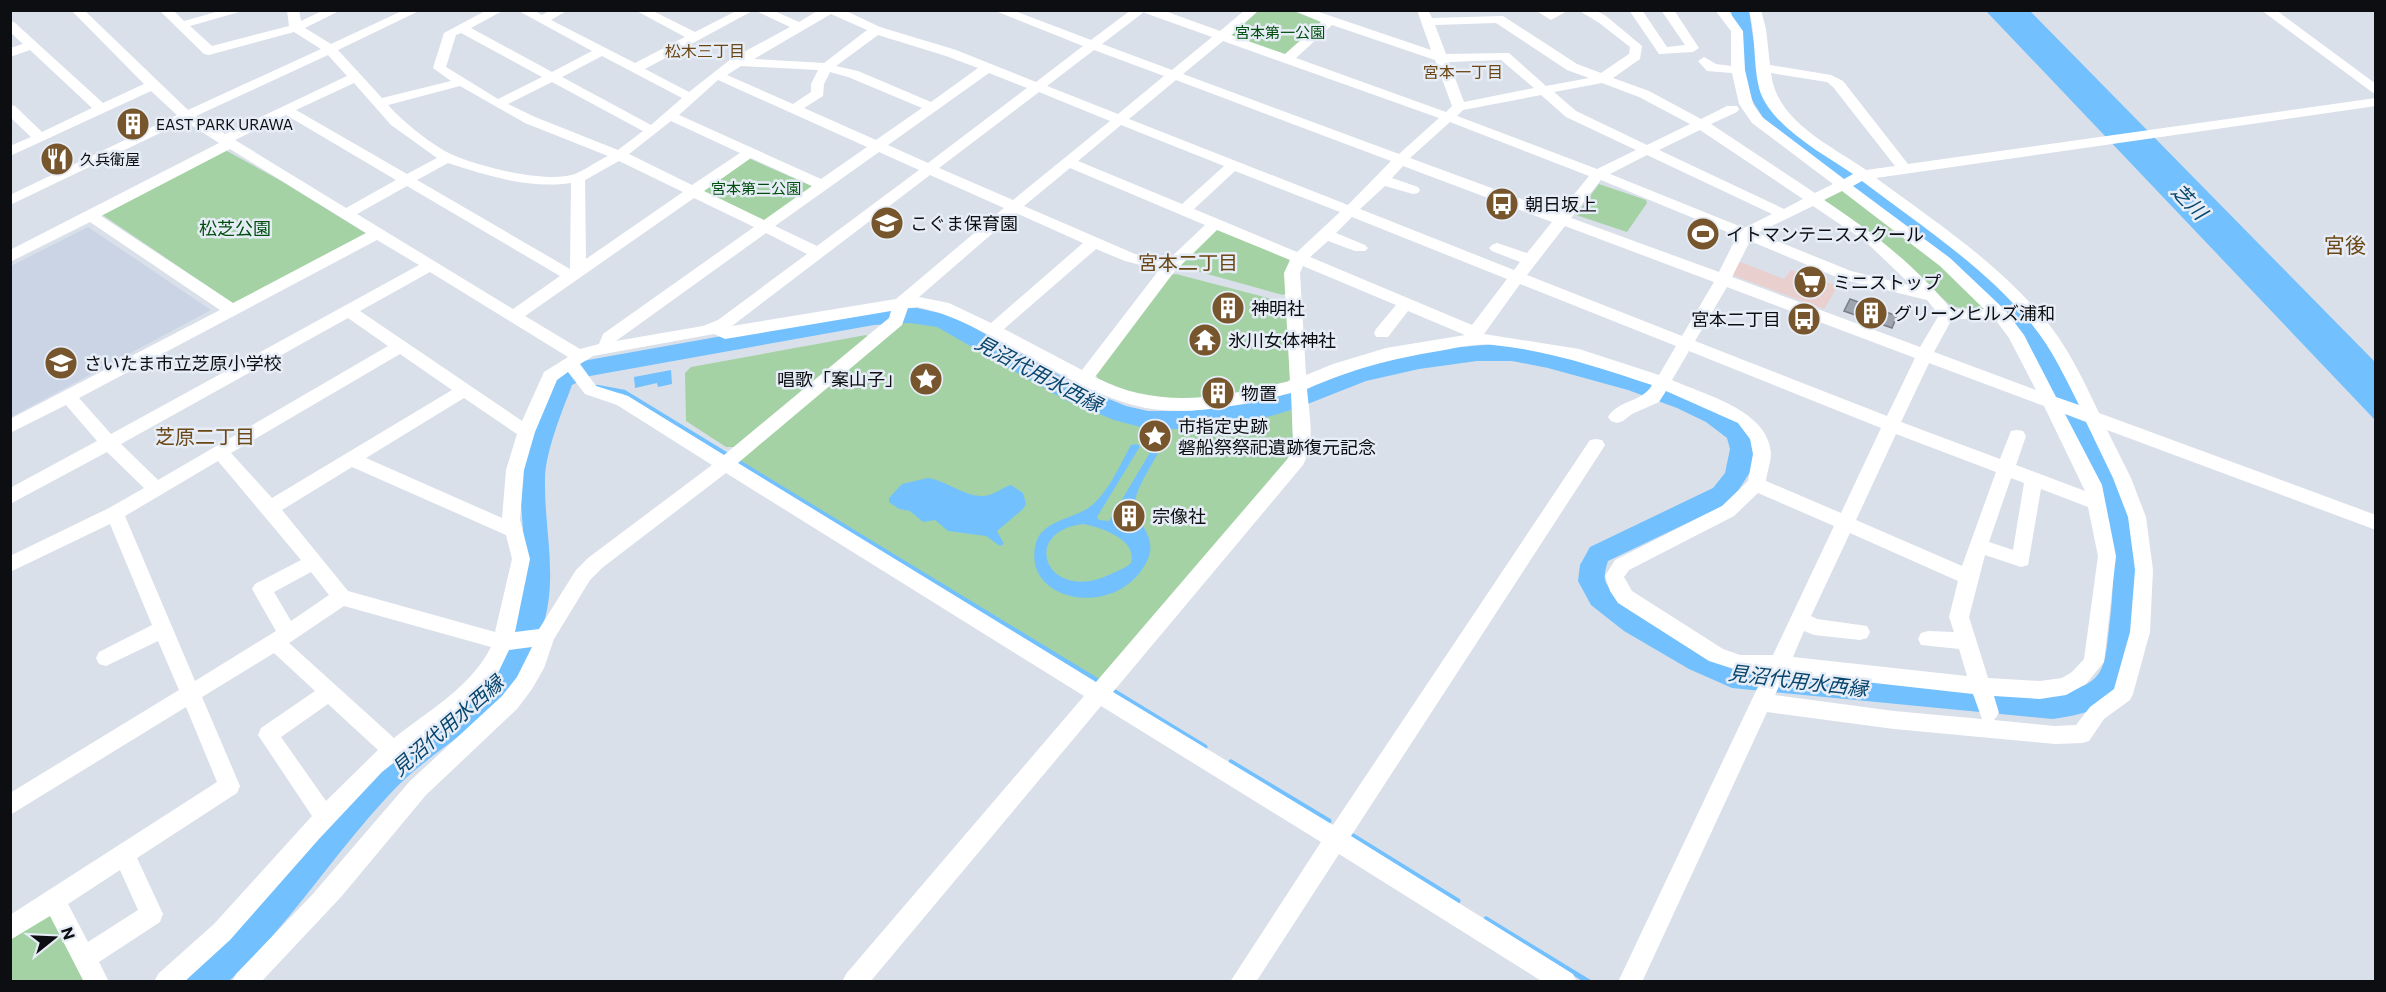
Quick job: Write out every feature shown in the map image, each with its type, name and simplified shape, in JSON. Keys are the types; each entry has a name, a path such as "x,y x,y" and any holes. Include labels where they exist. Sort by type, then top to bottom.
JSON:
{"street":[{"path":"77,10 186,116 513,316 577,367 586,388 596,394 622,400 1565,981"},
{"path":"165,10 209,51 296,28 335,10"},
{"path":"181,25 240,10"},
{"path":"293,10 296,28 331,50 396,122 447,158 515,177 535,180 578,178 619,155 736,62 831,10 876,30 988,67 1891,425 2097,503"},
{"path":"10,201 186,116 415,10"},
{"path":"498,10 450,33 439,68 498,104 531,120 619,155 818,253"},
{"path":"523,10 691,98"},
{"path":"541,20 562,10"},
{"path":"640,10 696,38"},
{"path":"634,69 748,10"},
{"path":"760,10 800,27"},
{"path":"999,10 1399,161 2376,523"},
{"path":"166,981 222,932 324,818 375,765 477,685 490,669 503,642 521,560 511,520 515,470 526,432 550,376 577,367 589,351 717,328 1139,10"},
{"path":"1149,10 1286,60 1454,112 1598,174 1846,275 1933,297"},
{"path":"244,981 321,902 420,787 511,704 530,678 541,656 540,638 583,575 594,563 725,464 1015,207 1253,10"},
{"path":"1299,10 1442,58 1504,56 1572,114 1783,214"},
{"path":"1541,10 1551,16 1563,10"},
{"path":"854,981 1290,469 1301,452 1300,393 1292,273 1299,258 1383,180 1399,161 1454,112 1544,90 1602,79 1635,56 1636,46 1602,19 1584,10"},
{"path":"1635,10 1664,51 1693,48 1667,10"},
{"path":"1721,10 1737,31 1739,107"},
{"path":"1069,162 1406,303 1473,336 1579,355 1659,388 1744,419 1758,437 1762,454 1756,484 1728,511 1622,565 1614,576 1617,586 1625,597 1716,655 1740,663 1779,667 1985,700 2066,686 2079,678 2094,662 2107,556 2093,485 2057,405 2016,335 1999,314 1946,262 1792,125 1773,103 1766,88 1760,29 1755,10"},
{"path":"2267,10 2376,91"},
{"path":"1454,112 1442,58 1426,16 1453,15 1499,19 1566,63 1644,94 1701,124 1738,147 1870,238 1933,297 1947,314"},
{"path":"1286,60 1329,21"},
{"path":"10,25 101,109"},
{"path":"462,28 652,131"},
{"path":"794,109 818,93 816,88 825,67 876,30"},
{"path":"10,52 32,45"},
{"path":"498,104 601,52"},
{"path":"736,62 825,67 853,74 930,106"},
{"path":"1704,62 1712,68 1738,70"},
{"path":"605,348 609,338 930,106 988,67"},
{"path":"1763,68 1831,79 1838,84 1904,169"},
{"path":"717,75 1130,258 1168,268"},
{"path":"10,257 91,216 226,141 356,77"},
{"path":"379,103 462,82"},
{"path":"10,152 152,85"},
{"path":"1617,417 1659,388 1723,281 1746,233 1853,180 1904,169 2376,102"},
{"path":"1739,107 1957,245 2011,292 2037,320 2069,368 2088,416 2122,478 2137,517 2144,570 2140,632 2123,694 2097,713 2082,734 2055,735 1894,720 1762,697"},
{"path":"717,328 725,333 899,312 917,302 943,307 993,330 1084,378 1135,400 1161,404 1300,393 1339,368 1386,354 1473,336 1598,174 1739,107"},
{"path":"10,109 40,138"},
{"path":"286,110 405,181 575,274"},
{"path":"670,116 822,185"},
{"path":"513,316 694,193 750,152"},
{"path":"346,214 447,158"},
{"path":"1185,210 1234,164"},
{"path":"575,274 578,178"},
{"path":"1383,180 1413,190"},
{"path":"91,216 232,310"},
{"path":"1084,378 1168,268 1215,223"},
{"path":"10,427 378,233"},
{"path":"1325,234 1360,248"},
{"path":"993,330 1094,242"},
{"path":"1497,248 1530,260"},
{"path":"10,497 430,266"},
{"path":"1382,333 1406,303"},
{"path":"348,311 526,432"},
{"path":"1947,314 1999,314"},
{"path":"1630,981 1891,425 1947,314"},
{"path":"10,565 115,513 401,346"},
{"path":"270,508 464,390"},
{"path":"68,397 155,488"},
{"path":"1985,700 1959,617 1968,577 2017,436"},
{"path":"1242,981 1596,445"},
{"path":"219,451 270,508 342,597 503,642 540,638"},
{"path":"351,459 514,531"},
{"path":"1979,546 2021,560 2034,479"},
{"path":"1756,484 1968,577"},
{"path":"10,929 229,786 115,513"},
{"path":"314,562 262,589 282,638 330,692 392,750"},
{"path":"10,805 282,638 342,597"},
{"path":"1800,620 1814,627 1860,632"},
{"path":"106,658 163,629"},
{"path":"1928,639 1966,641"},
{"path":"324,818 268,735 330,692"},
{"path":"84,958 152,914 124,854"},
{"path":"54,900 97,981"}],"shaded area":[{"name":"さいたま市立芝原小学校","path":"88,227 211,310 11,417 11,266"},
{"path":"1738,261 1784,279 1791,270 1838,286 1824,309 1735,276 1733,274"}],"green space":[{"name":"宮本第一公園","path":"1258,11 1293,11 1322,22 1287,54 1281,54 1231,36"},
{"name":"松芝公園","path":"225,150 283,182 367,234 234,304 101,214"},
{"name":"宮本第二公園","path":"748,158 812,186 812,188 768,220 762,221 702,191"},
{"path":"1599,184 1646,200 1647,203 1627,232 1576,215"},
{"path":"1843,188 1954,274 1986,310 1952,307 1874,235 1825,201 1824,198"},
{"path":"1219,229 1288,258 1290,261 1286,271 1287,293 1283,295 1182,267 1180,263 1214,230"},
{"name":"氷川女体神社","path":"1176,274 1283,302 1286,305 1290,379 1286,383 1232,394 1178,400 1141,397 1098,379 1096,375 1170,275"},
{"path":"904,319 940,326 1079,404 1118,419 1169,428 1292,410 1293,443 1286,462 1098,686 733,461"},
{"path":"866,335 869,337 735,447 726,447 686,421 685,373 691,367"},
{"path":"54,909 88,981 11,982 11,936"}],"water":[{"name":"芝川","path":"1986,11 2030,11 2375,362 2375,420"},
{"path":"671,370 672,384 658,387 657,383 635,388 634,377"},
{"path":"1131,445 1139,445 1139,448 1097,517 1099,520 1109,521 1151,451 1158,451 1141,483 1135,502 1138,517 1149,537 1150,553 1146,563 1132,581 1113,592 1093,597 1073,596 1056,590 1042,579 1035,563 1036,543 1039,535 1052,525 1091,506 1114,477","holes":["1083,524 1124,541 1132,555 1131,563 1111,574 1089,581 1070,580 1057,574 1049,564 1046,552 1051,540 1063,530"]},
{"path":"928,478 977,496 991,494 1011,485 1023,493 1026,504 997,531 1004,544 1000,546 986,536 948,531 935,520 923,522 910,511 899,509 889,502 889,498 902,484"}],"building":[{"name":"グリーンヒルズ浦和","path":"1850,299 1897,316 1892,328 1844,311"}],"waterway":[{"name":"見沼代用水西縁","path":"203,982 248,941 378,785 496,687 516,660 529,627 535,599 538,555 532,479 543,432 562,380 572,373 588,368 874,317 910,315 938,319 1074,394 1123,414 1148,420 1189,420 1260,410 1287,403 1365,373 1419,361 1477,353 1512,353 1536,357 1637,384 1701,408 1727,423 1736,431 1743,449 1735,478 1722,495 1599,554 1592,569 1593,585 1601,597 1633,623 1677,650 1732,676 2052,706 2088,699 2100,693 2108,686 2117,663 2125,607 2126,566 2122,525 2117,506 2111,486 2093,448 2035,338 2014,309 1962,260 1784,130 1771,116 1755,89 1740,10"},
{"path":"597,387 624,392 942,586"},
{"path":"940,585 1101,683"},
{"path":"1110,689 1205,747"},
{"path":"1231,762 1329,821"},
{"path":"1353,836 1458,901"},
{"path":"1486,919 1589,982"}],"place":[{"name":"EAST PARK URAWA","path":"133,124"},
{"name":"久兵衛屋","path":"57,159"},
{"name":"朝日坂上","path":"1502,204"},
{"name":"こぐま保育園","path":"887,223"},
{"name":"イトマンテニススクール","path":"1703,234"},
{"name":"ミニストップ","path":"1810,282"},
{"name":"神明社","path":"1228,308"},
{"name":"グリーンヒルズ浦和","path":"1871,313"},
{"name":"宮本二丁目","path":"1804,319"},
{"name":"氷川女体神社","path":"1205,340"},
{"name":"さいたま市立芝原小学校","path":"61,363"},
{"name":"唱歌「案山子」","path":"926,379"},
{"name":"物置","path":"1218,393"},
{"name":"市指定史跡 磐船祭祭祀遺跡復元記念","path":"1155,436"},
{"name":"宗像社","path":"1129,516"}],"district":[{"name":"松木三丁目","path":"705,50"},
{"name":"宮本一丁目","path":"1463,71"},
{"name":"宮後","path":"2345,244"},
{"name":"宮本二丁目","path":"1188,262"},
{"name":"芝原二丁目","path":"205,436"}]}
